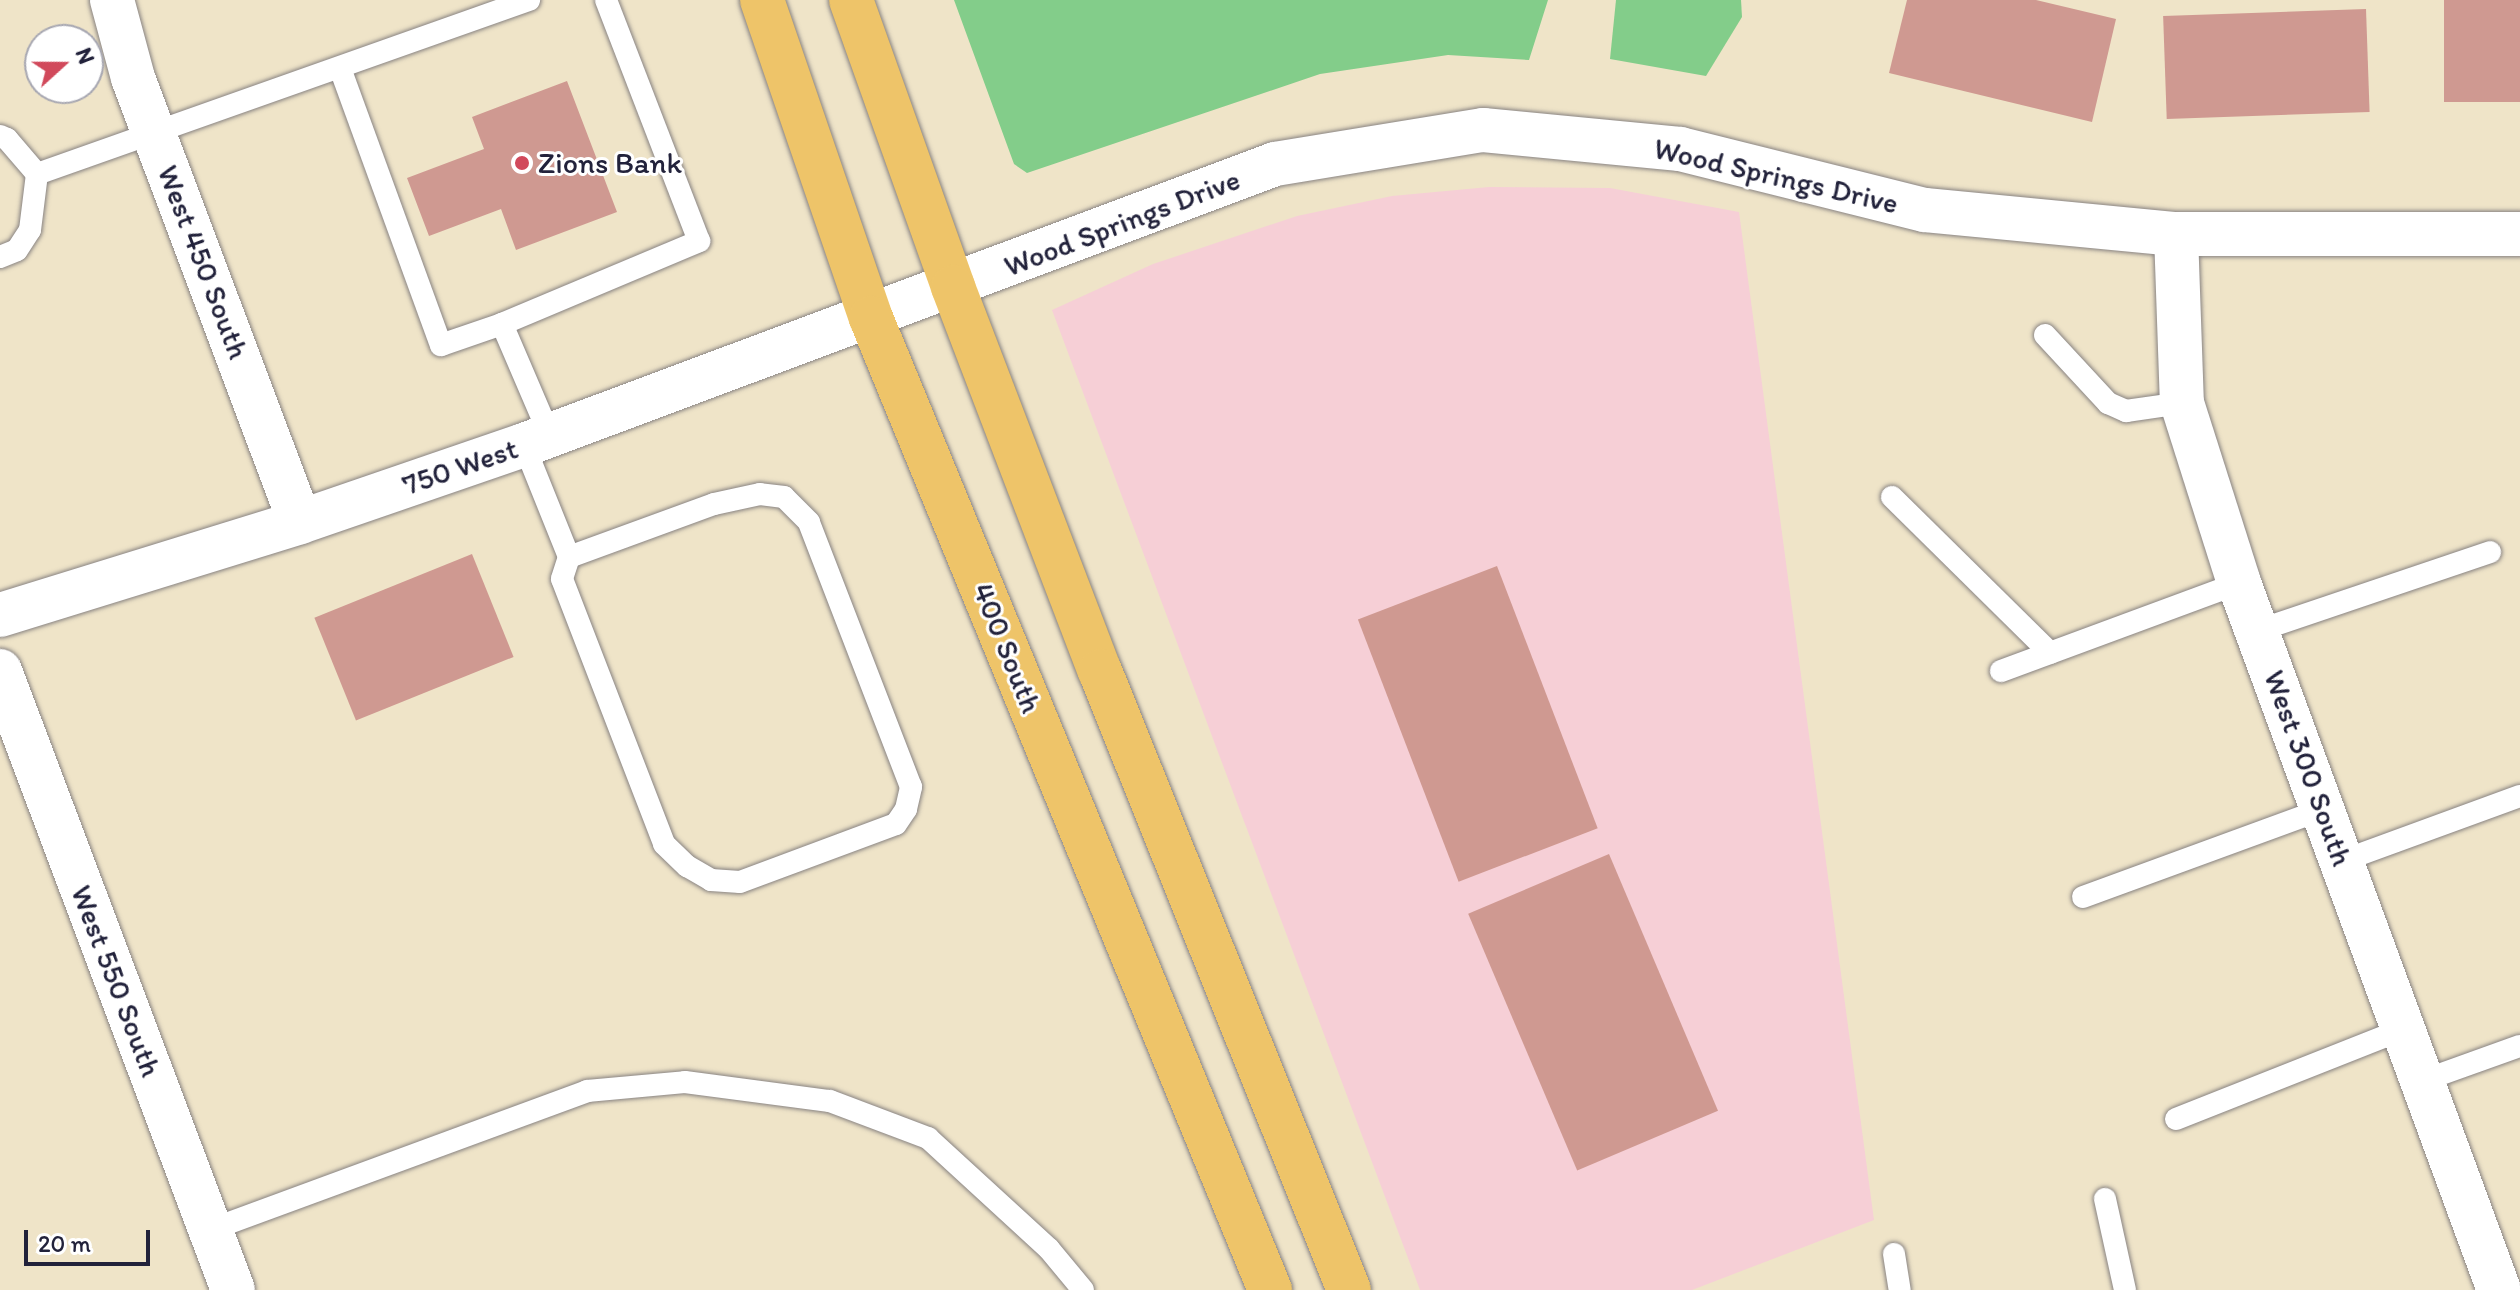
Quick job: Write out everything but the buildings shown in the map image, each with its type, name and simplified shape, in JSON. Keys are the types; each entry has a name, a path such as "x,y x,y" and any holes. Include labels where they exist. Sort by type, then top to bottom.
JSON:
{"main road":[{"name":"400 South","path":"762,0 871,318 1270,1290"},
{"path":"851,0 934,294 1105,686 1349,1290"}],"street":[{"name":"West 450 South","path":"112,0 133,78 300,522"},
{"name":"Wood Springs Drive","path":"934,294 1275,164 1483,130 1680,149 1925,210 2176,234 2520,234"},
{"name":"West 300 South","path":"2176,234 2182,403 2239,583 2499,1290"},
{"name":"750 West","path":"0,615 300,522 537,440 934,294"},
{"name":"West 550 South","path":"0,671 233,1290"}],"lane":[{"path":"37,174 529,0"},
{"path":"340,68 441,345 502,324 699,241 606,0"},
{"path":"0,136 37,174"},
{"path":"0,257 17,250 30,230 37,174"},
{"path":"502,324 569,557 562,579 664,844 687,866 711,880 740,882 896,824 906,809 911,787 809,522 784,497 760,494 714,504 569,557"},
{"path":"2045,335 2108,403 2126,411 2182,403"},
{"path":"1892,497 2050,653"},
{"path":"2257,631 2490,552"},
{"path":"2001,671 2239,583"},
{"path":"2342,861 2520,796"},
{"path":"2083,897 2323,809"},
{"path":"2176,1119 2403,1029"},
{"path":"2422,1081 2520,1046"},
{"path":"210,1230 587,1091 685,1082 830,1101 928,1138 1049,1249 1083,1290"},
{"path":"2105,1199 2125,1290"},
{"path":"1894,1254 1900,1290"}],"shaded area":[{"path":"1489,187 1610,188 1739,212 1874,1220 1692,1290 1420,1290 1052,310 1153,264 1297,216 1392,196"}],"green space":[{"path":"954,0 1548,0 1529,60 1448,55 1320,74 1027,173 1014,164"},
{"path":"1616,0 1741,0 1742,17 1706,76 1610,59"}],"place":[{"name":"Zions Bank","path":"522,163"}]}
